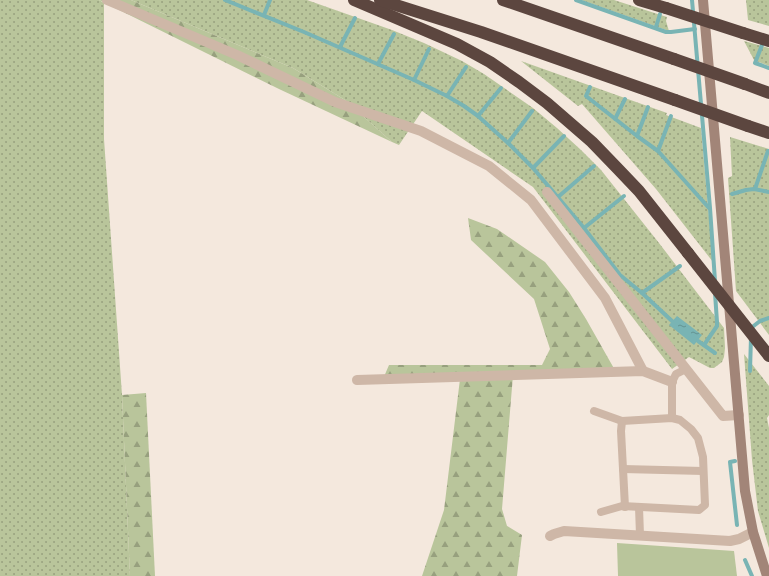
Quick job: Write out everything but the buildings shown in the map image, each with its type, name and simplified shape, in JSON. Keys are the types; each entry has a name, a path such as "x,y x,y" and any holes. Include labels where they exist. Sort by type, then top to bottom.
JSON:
{"highway":[{"path":"354,0 458,44 490,62 547,103 592,142 639,191 769,356"},
{"path":"380,0 481,32 769,133"},
{"path":"503,0 769,93"},
{"path":"639,0 769,41"}],"main road":[{"path":"703,0 745,491 753,532 768,576"}],"street":[{"path":"107,0 237,54 335,102 421,131 488,166 531,200 605,298 642,371"},
{"path":"547,192 723,416 739,415"},
{"path":"357,380 642,371 672,382"},
{"path":"550,536 564,531 730,540 738,539 753,532"}],"lane":[{"path":"672,418 672,382 676,374 686,369"},
{"path":"594,411 622,421 672,418 680,420 691,429 698,438 703,457 705,505 699,510 625,506 601,512"},
{"path":"622,421 621,431 625,506"},
{"path":"623,469 703,471"},
{"path":"639,507 640,535"}],"green space":[{"path":"0,0 99,0 104,3 104,139 122,395 130,576 0,576"},
{"path":"99,0 131,0 293,68 345,100 392,142 279,89"},
{"path":"131,0 307,0 424,43 462,61 484,74 533,108 557,128 601,170 724,328 725,348 722,362 714,368 710,368 689,357 672,369 533,187 422,111 399,145 392,142 345,100 293,68"},
{"path":"581,0 614,0 667,17 666,21 669,31"},
{"path":"746,0 769,0 769,26 748,20"},
{"path":"744,41 769,48 769,66 754,60"},
{"path":"521,61 667,113 666,115 701,128 713,262 656,189 582,104 578,106"},
{"path":"730,137 769,149 769,335 736,291 728,178 732,176"},
{"path":"468,218 497,229 545,262 569,292 616,372 513,375 502,509 507,526 522,535 517,576 422,576 444,510 460,379 383,379 389,365 542,365 550,349 534,299 471,240"},
{"path":"744,354 769,386 769,415 767,418 769,428 769,548 758,511 752,460"},
{"path":"146,393 155,576 130,576 122,395"},
{"path":"617,543 734,551 737,576 618,576"}],"water":[{"path":"677,316 702,335 694,345 669,325"}],"waterway":[{"path":"225,0 304,32 414,80 447,96 478,116 533,168 584,228 620,275 672,321"},
{"path":"264,15 270,0"},
{"path":"576,0 666,32 695,29"},
{"path":"692,0 715,281"},
{"path":"656,27 660,14"},
{"path":"340,47 355,18"},
{"path":"378,64 394,34"},
{"path":"762,45 755,63 769,68"},
{"path":"414,80 429,49"},
{"path":"447,96 466,67"},
{"path":"590,87 586,96 658,151 709,208"},
{"path":"478,116 501,88"},
{"path":"615,119 625,99"},
{"path":"637,136 648,107"},
{"path":"508,143 532,111"},
{"path":"658,151 671,116"},
{"path":"533,168 564,136"},
{"path":"755,189 768,151"},
{"path":"558,197 594,166"},
{"path":"732,194 754,189 769,192"},
{"path":"584,228 624,196"},
{"path":"642,293 680,266"},
{"path":"704,345 717,326 715,293"},
{"path":"751,330 751,328 760,321 769,318"},
{"path":"750,371 751,337"},
{"path":"698,341 715,353"},
{"path":"735,461 730,462 737,525"},
{"path":"745,560 752,576"}]}
